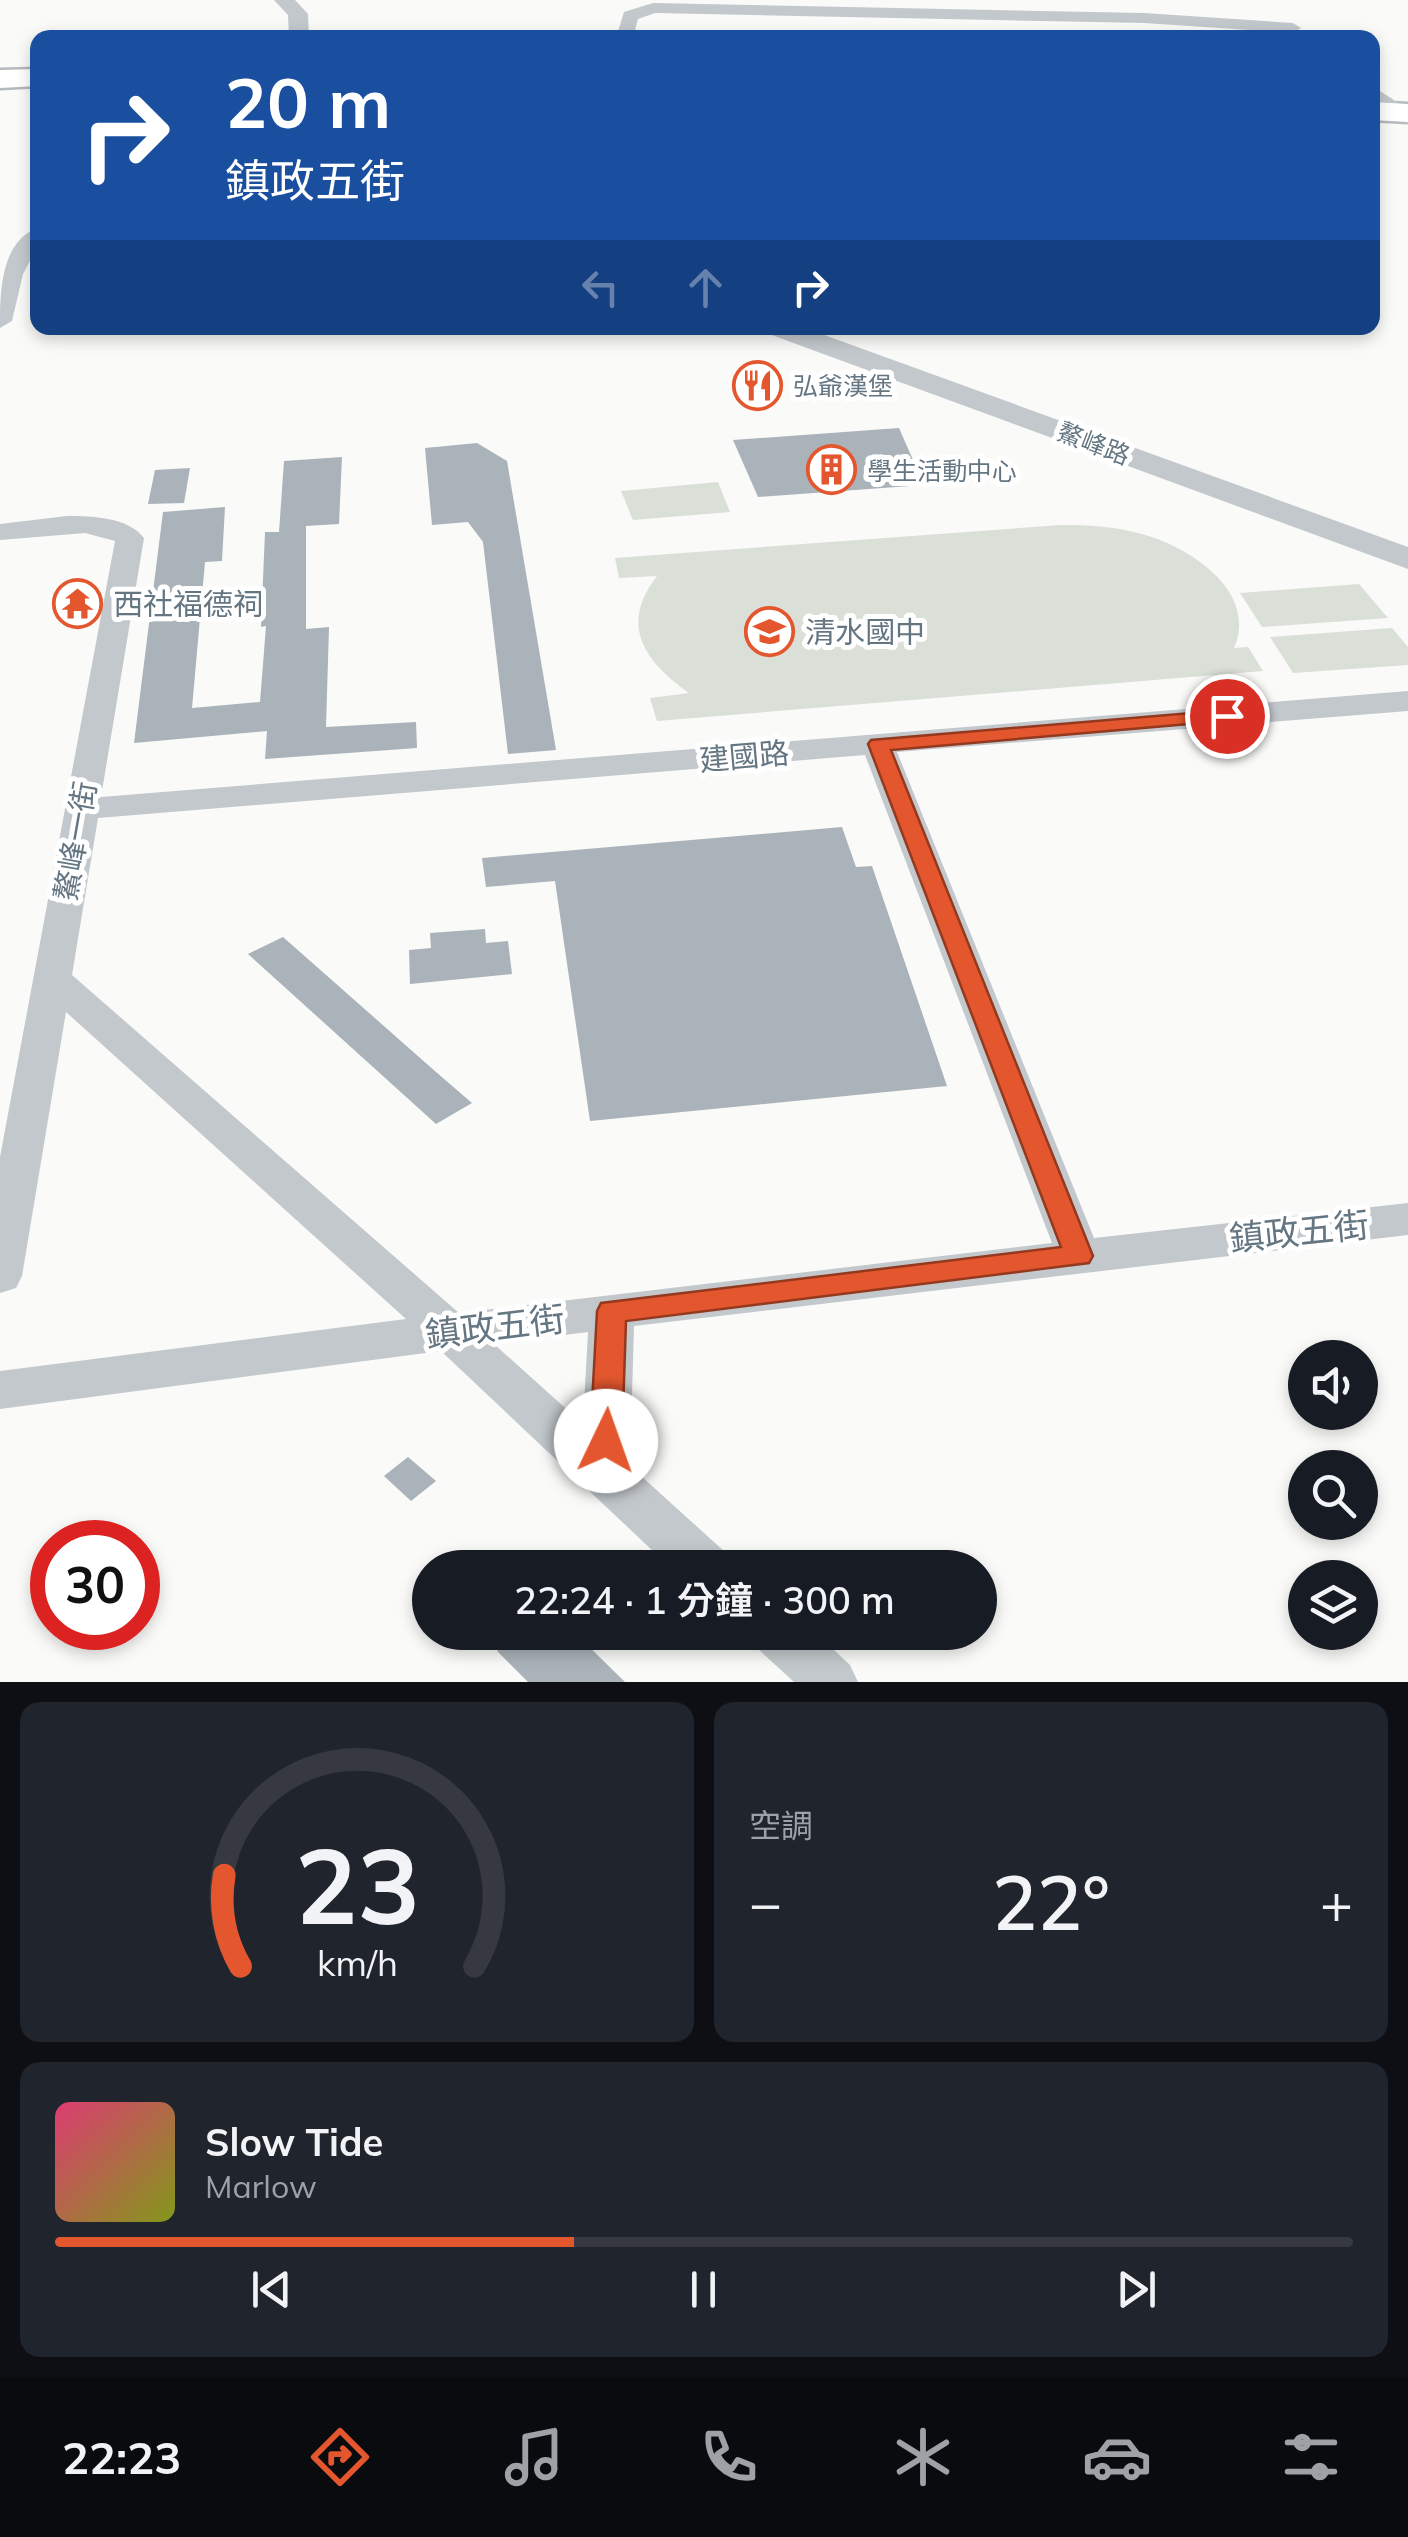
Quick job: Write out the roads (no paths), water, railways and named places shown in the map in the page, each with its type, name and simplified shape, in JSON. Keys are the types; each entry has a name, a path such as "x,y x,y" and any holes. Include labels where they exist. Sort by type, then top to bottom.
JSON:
{"main road":[{"path":"0,79 30,77"},
{"path":"0,91 30,89"}],"street":[{"path":"284,0 298,14 299,30"},
{"path":"626,30 630,16 654,8 889,6 1144,18 1268,30"},
{"path":"1270,9 1295,30"},
{"path":"0,321 12,271 30,241"},
{"name":"鰲峰路","path":"798,335 1408,559"},
{"name":"鰲峰一街","path":"0,532 96,525 117,528 130,538 0,1276"},
{"name":"建國路","path":"80,810 1408,702"},
{"path":"878,744 1079,1256"},
{"path":"52,978 450,1332 687,1550"},
{"name":"鎮政五街","path":"0,1390 612,1311 1408,1219"},
{"path":"604,1473 612,1311"},
{"path":"796,1650 831,1682"}],"place":[{"name":"弘爺漢堡","path":"758,385"},
{"name":"學生活動中心","path":"832,470"},
{"name":"西社福德祠","path":"78,604"},
{"name":"清水國中","path":"770,632"}]}
